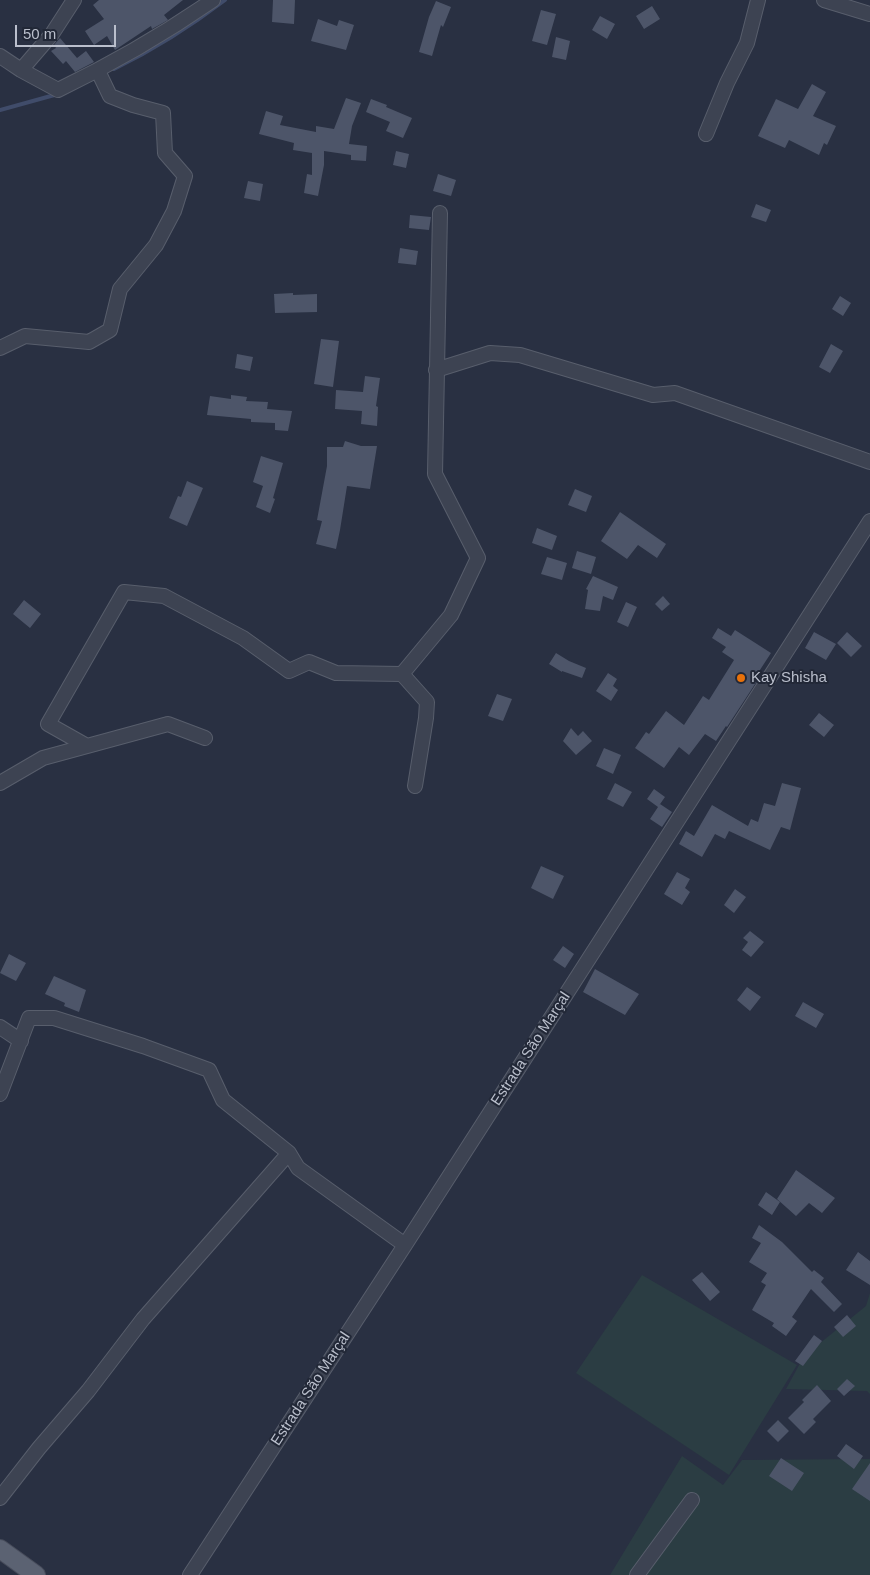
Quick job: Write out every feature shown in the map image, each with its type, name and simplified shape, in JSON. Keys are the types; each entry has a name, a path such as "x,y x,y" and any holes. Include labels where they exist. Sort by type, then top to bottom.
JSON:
{"main road":[{"path":"0,1549 36,1575"}],"street":[{"path":"20,70 52,34 74,0"},
{"path":"0,56 20,70 58,90 98,71 181,22 213,0"},
{"path":"706,134 727,83 747,43 758,0"},
{"path":"824,0 870,14"},
{"path":"0,348 25,336 89,342 110,330 120,289 156,245 174,211 185,176 165,153 163,113 132,105 110,96 98,71"},
{"path":"402,674 451,615 478,558 435,474 440,213"},
{"path":"436,370 490,353 520,355 653,395 675,393 870,462"},
{"name":"Estrada São Marçal","path":"190,1575 405,1245 870,521"},
{"path":"87,746 48,724 124,592 164,596 243,638 289,671 309,662 336,672 402,674 427,702 415,786"},
{"path":"0,783 43,758 168,724 205,738"},
{"path":"0,1094 29,1018 54,1018 143,1046 209,1070 223,1100 288,1153 298,1168 405,1245"},
{"path":"0,1027 21,1041"},
{"path":"0,1498 144,1319 288,1153"},
{"path":"637,1575 692,1500"}],"shaded area":[{"path":"642,1275 797,1365 729,1475 576,1373"},
{"path":"870,1293 870,1394 867,1391 786,1389 804,1356 866,1306"},
{"path":"682,1456 723,1485 742,1460 870,1459 870,1575 610,1575"}],"building":[{"path":"99,0 183,0 164,15 168,20 152,29 151,26 115,50 107,36 94,45 85,31 104,19 93,5"},
{"path":"273,0 295,0 294,24 272,22"},
{"path":"436,1 451,7 443,27 441,25 432,56 419,52 429,17"},
{"path":"652,6 660,19 644,29 636,16"},
{"path":"541,10 556,14 547,45 532,41"},
{"path":"600,16 615,24 607,39 592,30"},
{"path":"318,19 337,26 339,20 354,25 346,50 311,41"},
{"path":"556,37 570,41 566,60 552,57"},
{"path":"60,38 77,58 86,51 94,62 75,72 66,61 63,64 51,51 56,48 54,45"},
{"path":"812,84 826,92 813,116 836,126 827,145 824,143 819,155 789,140 785,148 758,136 776,99 798,109"},
{"path":"346,98 361,103 352,126 349,144 367,146 366,161 351,160 351,155 324,151 324,165 318,196 304,193 307,174 312,175 312,153 293,150 294,143 259,134 266,111 283,116 280,125 316,132 316,126 334,129"},
{"path":"371,99 412,118 403,138 386,131 390,122 366,112"},
{"path":"396,151 409,154 406,168 393,165"},
{"path":"438,174 456,180 451,196 433,191"},
{"path":"248,181 263,184 260,201 244,198"},
{"path":"756,204 771,210 766,222 751,217"},
{"path":"410,215 431,217 429,230 409,228"},
{"path":"400,248 418,251 416,265 398,263"},
{"path":"293,293 293,295 317,294 317,312 275,313 274,294"},
{"path":"840,296 851,303 843,316 832,309"},
{"path":"321,339 339,341 333,387 314,384"},
{"path":"831,344 843,351 830,373 819,367"},
{"path":"237,354 253,357 250,371 235,368"},
{"path":"365,376 380,378 376,406 378,407 377,426 361,424 362,411 335,409 336,390 363,392"},
{"path":"231,395 247,397 246,401 268,402 267,409 292,411 288,431 275,430 275,423 251,422 251,419 207,415 210,396 231,399"},
{"path":"345,441 361,446 377,446 370,489 347,486 336,549 316,544 322,521 317,520 327,466 327,447 343,447"},
{"path":"261,456 283,463 270,513 256,507 263,486 253,482"},
{"path":"187,481 203,488 187,526 169,518 178,496 181,497"},
{"path":"575,489 592,496 586,512 568,505"},
{"path":"620,512 666,544 657,558 638,545 627,559 601,541"},
{"path":"537,528 557,536 552,550 532,543"},
{"path":"577,551 596,557 591,574 572,568"},
{"path":"547,557 567,563 562,580 541,574"},
{"path":"593,576 618,587 613,600 603,596 600,611 585,609 588,590 586,589"},
{"path":"663,596 670,604 662,611 655,604"},
{"path":"24,600 41,614 30,628 13,614"},
{"path":"626,602 637,607 628,627 617,622"},
{"path":"718,628 731,636 735,630 771,653 756,676 759,678 716,741 705,734 689,755 679,747 664,768 635,748 646,732 649,734 666,711 684,725 703,696 709,700 734,660 722,652 726,647 712,638"},
{"path":"814,632 836,644 826,660 805,648"},
{"path":"847,632 862,646 851,657 837,643"},
{"path":"556,653 586,668 582,678 562,672 549,664"},
{"path":"608,673 617,679 613,686 618,690 611,701 596,691"},
{"path":"497,694 512,699 503,721 488,716"},
{"path":"819,713 834,725 824,737 809,725"},
{"path":"571,728 578,736 583,731 592,741 576,755 563,741"},
{"path":"604,748 621,755 613,774 596,766"},
{"path":"615,783 632,792 623,807 607,799"},
{"path":"782,783 801,788 790,830 781,827 770,850 729,831 725,839 715,834 702,857 679,844 686,831 694,836 712,805 748,826 751,819 758,822 764,803 775,806"},
{"path":"654,789 665,797 658,807 647,799"},
{"path":"660,804 672,812 662,827 650,819"},
{"path":"541,866 564,876 553,899 531,888"},
{"path":"677,872 690,879 685,888 690,892 682,905 664,894"},
{"path":"735,889 746,897 734,913 724,905"},
{"path":"750,931 764,942 751,957 742,950 748,942 743,938"},
{"path":"563,946 574,954 565,968 553,960"},
{"path":"9,954 26,963 16,981 0,973"},
{"path":"595,969 639,994 625,1015 583,992"},
{"path":"54,976 86,990 79,1012 64,1006 65,1003 45,994"},
{"path":"747,987 761,997 750,1011 737,1000"},
{"path":"803,1002 824,1014 816,1028 795,1016"},
{"path":"796,1170 835,1198 822,1213 809,1203 796,1216 777,1199"},
{"path":"766,1192 780,1202 772,1215 758,1205"},
{"path":"759,1225 782,1242 812,1272 814,1270 824,1278 821,1282 842,1304 834,1312 811,1289 792,1317 797,1321 786,1336 772,1326 774,1323 752,1310 766,1285 761,1282 767,1273 749,1262 761,1243 752,1238"},
{"path":"858,1252 870,1261 870,1285 846,1270"},
{"path":"702,1272 720,1292 710,1301 692,1280"},
{"path":"847,1315 856,1326 843,1337 834,1327"},
{"path":"814,1335 822,1341 803,1366 795,1361"},
{"path":"847,1379 855,1386 844,1396 837,1389"},
{"path":"817,1385 831,1401 813,1419 816,1422 804,1434 788,1418"},
{"path":"778,1420 789,1431 778,1442 767,1431"},
{"path":"846,1444 863,1456 854,1469 837,1456"},
{"path":"781,1458 804,1473 792,1491 769,1476"},
{"path":"870,1463 870,1501 852,1489"}],"waterway":[{"path":"114,69 171,37 225,0"},
{"path":"0,110 58,94"}],"place":[{"name":"Kay Shisha","path":"741,678"}]}
